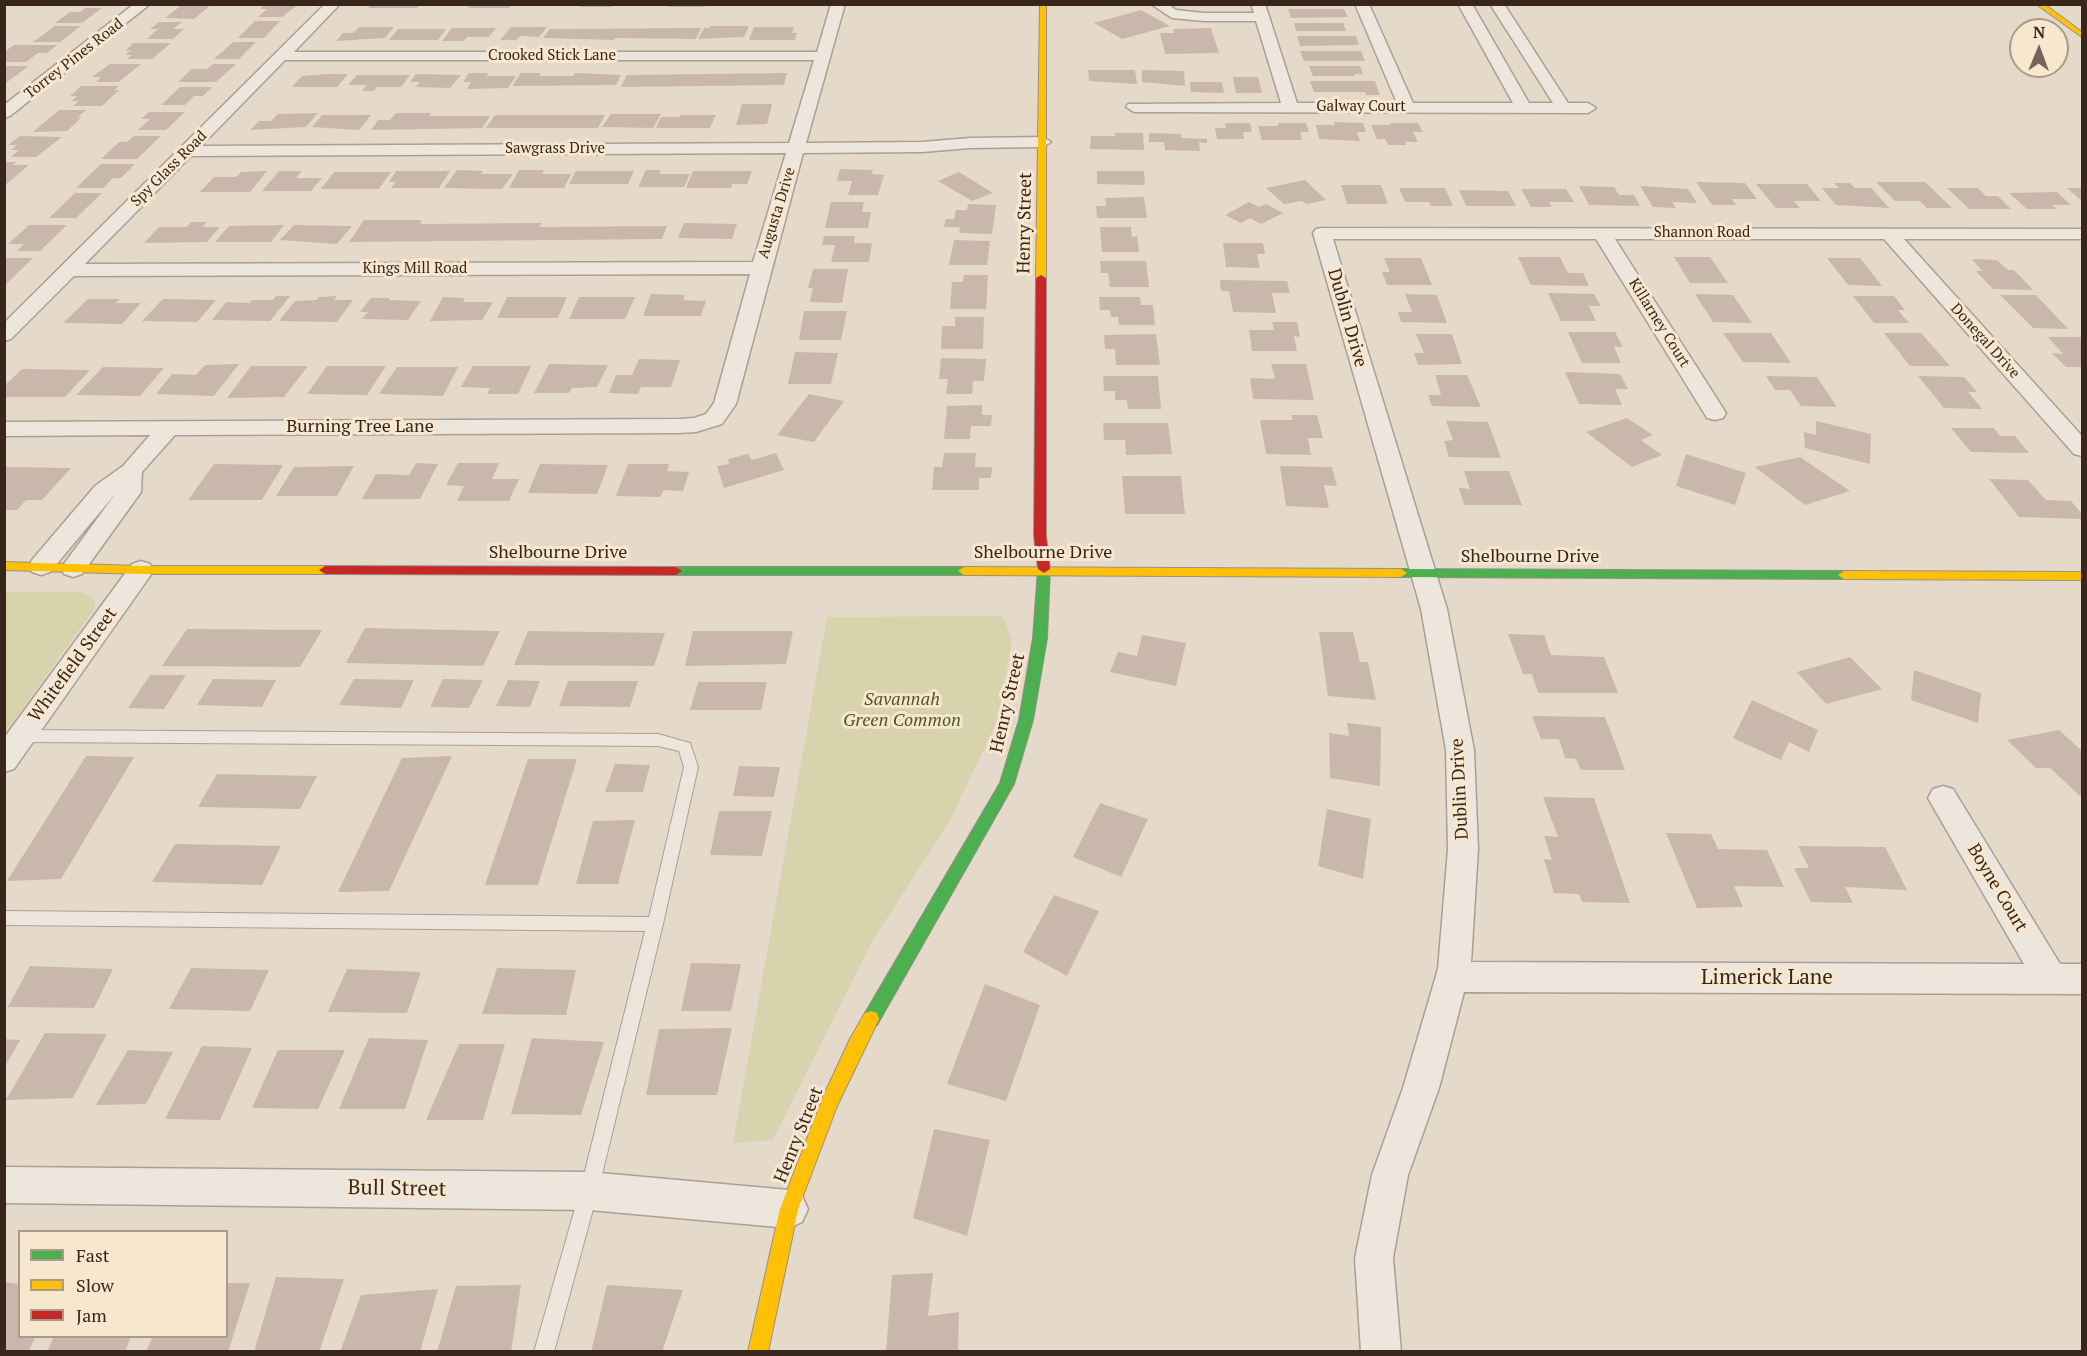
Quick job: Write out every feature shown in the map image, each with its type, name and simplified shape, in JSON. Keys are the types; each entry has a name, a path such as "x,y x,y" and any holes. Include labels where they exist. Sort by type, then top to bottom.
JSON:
{"main road":[{"name":"Henry Street","path":"758,1352 789,1209 829,1103 856,1045 1007,784 1026,720 1041,638 1044,571 1040,536 1043,4"},
{"path":"2039,4 2082,35"},
{"name":"Shelbourne Drive","path":"4,566 141,570 2082,576"}],"street":[{"name":"Torrey Pines Road","path":"4,113 143,4"},
{"name":"Spy Glass Road","path":"4,335 333,4"},
{"name":"Augusta Drive","path":"714,419 725,404 761,268 838,4"},
{"path":"1158,4 1172,14 1204,17 1260,11 1290,107"},
{"path":"1362,4 1407,107"},
{"path":"1465,4 1523,107"},
{"path":"1497,4 1563,107"},
{"name":"Crooked Stick Lane","path":"281,56 823,56"},
{"name":"Galway Court","path":"1134,107 1588,108"},
{"name":"Sawgrass Drive","path":"187,151 922,147 970,153 1043,147"},
{"name":"Shannon Road","path":"1322,233 2082,234"},
{"name":"Dublin Drive","path":"1322,233 1434,609 1446,662 1460,750 1463,849 1452,977 1422,1088 1390,1174 1374,1258 1381,1352"},
{"name":"Killarney Court","path":"1602,233 1715,413"},
{"name":"Donegal Drive","path":"1888,233 2082,449"},
{"name":"Kings Mill Road","path":"70,270 761,268"},
{"name":"Burning Tree Lane","path":"4,429 678,426 714,419"},
{"path":"41,567 103,491 131,471 170,427"},
{"path":"73,568 129,492 131,471"},
{"name":"Whitefield Street","path":"4,760 141,570"},
{"name":"Boyne Court","path":"1943,798 2067,979"},
{"name":"Limerick Lane","path":"1452,977 2067,979"},
{"name":"Bull Street","path":"4,1185 589,1191 789,1209"}],"lane":[{"path":"22,736 658,740 685,747 691,767 655,924 589,1191 544,1352"},
{"path":"4,918 655,924"}],"green space":[{"path":"5,592 81,592 89,595 95,601 95,608 5,733"},
{"name":"Savannah Green Common","path":"1003,616 1012,640 999,718 948,824 873,940 773,1140 733,1143 827,617"}],"building":[{"path":"183,4 212,4 194,19 165,18"},
{"path":"265,4 299,4 282,17 258,17 267,9 260,9"},
{"path":"372,4 420,4 417,8 368,8"},
{"path":"470,4 512,4 509,8 468,8"},
{"path":"581,4 613,4 611,7 579,7"},
{"path":"668,4 706,4 705,7 667,7"},
{"path":"85,8 102,8 82,23 55,23 70,12 80,12"},
{"path":"1288,9 1344,9 1348,17 1291,18"},
{"path":"1141,10 1170,26 1122,39 1094,23"},
{"path":"255,21 280,21 264,38 238,38"},
{"path":"159,22 182,22 173,29 184,29 173,39 147,39 158,29 150,29"},
{"path":"1294,23 1343,23 1346,31 1296,31"},
{"path":"55,26 81,26 60,42 33,42"},
{"path":"749,26 744,37 698,39 704,28"},
{"path":"359,27 394,27 385,38 336,41 343,33 353,33"},
{"path":"511,27 547,27 539,37 520,36 516,40 500,40"},
{"path":"754,27 794,27 792,33 797,33 795,40 749,40"},
{"path":"452,28 496,28 489,37 467,37 464,41 442,41"},
{"path":"701,28 696,39 543,38 550,29"},
{"path":"1211,28 1219,53 1165,54 1160,33 1174,33 1173,29"},
{"path":"398,29 446,29 438,40 389,40"},
{"path":"1297,36 1356,36 1359,45 1300,46"},
{"path":"233,42 256,42 239,59 214,59"},
{"path":"133,43 171,43 152,59 127,59 132,55 125,55 131,50 125,51"},
{"path":"14,45 57,45 47,53 38,53 26,62 4,62 4,52"},
{"path":"1300,51 1361,51 1365,61 1304,61"},
{"path":"110,64 141,64 119,82 96,82 101,77 92,77"},
{"path":"213,64 236,64 216,82 178,82 192,69 207,69"},
{"path":"4,66 29,66 4,82"},
{"path":"1309,66 1360,66 1363,74 1313,76"},
{"path":"1088,70 1135,70 1137,84 1089,81"},
{"path":"1142,70 1184,71 1185,86 1142,82"},
{"path":"469,73 489,73 486,76 516,76 508,88 467,89 471,82 463,82"},
{"path":"521,73 541,73 539,76 573,76 575,73 621,75 616,85 512,86"},
{"path":"787,73 784,85 621,87 627,75"},
{"path":"348,74 337,87 292,87 302,76"},
{"path":"416,74 461,75 450,88 415,87 420,82 410,82"},
{"path":"357,75 410,75 401,87 377,87 374,91 362,91 367,85 348,85"},
{"path":"1233,77 1258,77 1262,93 1236,93"},
{"path":"1310,81 1375,81 1380,95 1366,95 1365,92 1314,92"},
{"path":"1190,82 1222,82 1224,93 1191,92"},
{"path":"81,86 119,86 114,90 119,90 102,106 73,106 79,101 71,101 78,96 70,96"},
{"path":"180,87 212,87 203,96 194,96 185,105 161,105"},
{"path":"742,104 772,104 767,124 736,125"},
{"path":"59,110 86,110 67,131 33,132"},
{"path":"149,112 185,112 166,130 138,130 150,119 141,119"},
{"path":"318,113 306,127 250,130 259,121 271,121 278,114"},
{"path":"396,113 431,113 429,116 490,116 482,128 371,130 378,120 390,120"},
{"path":"611,114 661,114 653,128 602,127"},
{"path":"322,115 371,115 359,130 312,127"},
{"path":"495,115 605,115 598,128 486,128"},
{"path":"716,115 710,128 656,128 661,117"},
{"path":"1334,122 1363,123 1366,132 1357,132 1360,141 1319,139 1316,125 1335,125"},
{"path":"1225,123 1250,123 1252,132 1243,132 1244,139 1217,139 1215,128 1226,128"},
{"path":"1278,123 1306,123 1309,132 1300,132 1302,140 1262,140 1258,126 1278,126"},
{"path":"1390,123 1418,123 1423,132 1413,132 1418,142 1388,145 1385,139 1377,139 1371,125 1391,125"},
{"path":"1115,133 1143,133 1144,150 1090,149 1091,136 1115,136"},
{"path":"1149,133 1181,134 1181,138 1207,139 1207,143 1199,142 1200,151 1165,150 1164,142 1149,142"},
{"path":"20,136 62,137 36,157 11,157 19,150 11,150 17,145 8,145"},
{"path":"134,136 161,136 137,159 101,159 119,142 127,142"},
{"path":"4,162 16,162 13,165 29,165 4,186"},
{"path":"101,164 135,164 121,178 113,178 103,188 76,188"},
{"path":"840,169 873,170 872,174 884,175 878,195 848,195 852,181 837,181"},
{"path":"457,170 483,171 481,174 513,174 502,189 444,188"},
{"path":"519,170 544,170 542,174 571,174 564,188 509,188"},
{"path":"646,170 661,170 659,174 690,174 684,187 638,187"},
{"path":"267,171 250,192 200,192 214,177 236,177 241,172"},
{"path":"279,171 302,171 296,178 322,178 311,191 262,191"},
{"path":"396,171 450,171 439,188 391,188 396,182 389,182"},
{"path":"576,171 634,171 628,184 569,184"},
{"path":"693,171 752,171 747,184 732,184 731,188 686,188"},
{"path":"1097,171 1144,171 1145,185 1097,184"},
{"path":"334,172 391,172 379,189 321,189"},
{"path":"959,172 993,193 972,201 938,181"},
{"path":"1305,180 1326,200 1307,204 1302,201 1284,204 1266,188"},
{"path":"1696,182 1745,183 1757,199 1732,199 1736,205 1712,205"},
{"path":"1876,182 1925,182 1952,208 1927,208 1920,201 1895,201"},
{"path":"1834,183 1850,183 1855,188 1871,188 1889,208 1836,205 1822,188 1839,188"},
{"path":"1756,184 1807,184 1821,201 1794,201 1800,208 1776,208"},
{"path":"1341,185 1381,185 1388,204 1347,204"},
{"path":"1579,186 1614,187 1619,195 1634,195 1640,206 1589,205"},
{"path":"1640,186 1688,189 1697,203 1672,202 1676,208 1653,207"},
{"path":"1399,188 1445,188 1453,206 1431,206 1429,202 1405,202"},
{"path":"1947,188 1978,188 1986,196 1998,196 2011,209 1969,209"},
{"path":"2067,188 2082,188 2082,201"},
{"path":"1521,189 1566,189 1574,202 1549,202 1552,207 1531,207"},
{"path":"1459,190 1508,191 1516,206 1466,206"},
{"path":"2057,192 2071,205 2052,205 2057,209 2027,209 2009,193"},
{"path":"75,193 102,193 76,218 49,218"},
{"path":"1144,197 1147,218 1097,218 1096,206 1106,206 1105,198"},
{"path":"831,202 864,202 862,212 871,212 868,228 825,228"},
{"path":"1249,202 1259,207 1266,204 1283,213 1261,224 1250,218 1241,223 1225,215"},
{"path":"968,204 996,205 992,234 959,233 960,227 944,227 946,219 954,219 956,210 967,210"},
{"path":"364,220 422,220 420,224 542,223 539,227 667,226 662,239 349,242"},
{"path":"191,222 207,222 202,227 220,227 207,242 144,243 159,227 187,227"},
{"path":"684,223 737,224 732,239 678,238"},
{"path":"29,225 67,225 40,251 17,251 24,244 8,244"},
{"path":"284,225 271,242 215,242 229,226"},
{"path":"294,225 352,226 337,244 280,240"},
{"path":"1100,227 1131,227 1132,237 1137,236 1139,252 1102,252"},
{"path":"824,236 855,236 854,243 872,243 869,262 831,262 835,245 822,245"},
{"path":"954,240 990,241 987,265 949,265"},
{"path":"1223,243 1263,243 1265,254 1257,254 1260,268 1226,267"},
{"path":"1518,257 1560,257 1568,273 1583,273 1589,286 1531,285"},
{"path":"1674,257 1710,257 1728,283 1690,283"},
{"path":"4,258 33,258 4,286"},
{"path":"1384,258 1421,258 1432,285 1387,285 1382,272 1390,272"},
{"path":"1827,258 1860,258 1882,286 1848,285"},
{"path":"1972,259 1997,260 2008,270 2014,270 2033,290 1993,289 1976,271 1982,271"},
{"path":"1100,261 1146,261 1149,287 1110,287 1108,273 1101,273"},
{"path":"813,269 848,269 842,303 810,302 813,288 808,288"},
{"path":"964,275 988,275 986,309 950,309 952,282 963,282"},
{"path":"1220,280 1287,281 1290,293 1272,293 1276,313 1233,312 1229,291 1221,291"},
{"path":"1548,293 1594,294 1601,306 1589,306 1596,321 1561,321"},
{"path":"651,294 685,295 683,300 706,301 701,316 643,316"},
{"path":"1405,294 1437,295 1447,323 1401,322 1398,312 1412,312"},
{"path":"1695,294 1733,295 1752,323 1713,322"},
{"path":"2000,295 2036,295 2068,329 2033,328"},
{"path":"276,296 290,296 270,321 212,320 226,302 249,303 252,300 273,300"},
{"path":"337,296 334,300 353,300 337,322 279,321 295,301"},
{"path":"1853,296 1894,296 1905,310 1898,310 1909,323 1874,323"},
{"path":"443,297 465,298 463,302 493,302 482,320 430,321"},
{"path":"507,297 567,297 558,318 497,318"},
{"path":"579,297 635,297 625,319 569,319"},
{"path":"1099,297 1140,297 1141,305 1153,305 1155,325 1119,325 1118,317 1111,317 1110,310 1100,310"},
{"path":"371,298 421,301 408,320 362,319 368,312 360,312"},
{"path":"88,299 120,299 116,303 141,303 122,324 63,323"},
{"path":"163,299 216,300 197,322 142,321"},
{"path":"804,311 847,311 841,340 799,340"},
{"path":"955,317 984,317 983,349 941,349 942,326 955,326"},
{"path":"1272,322 1297,322 1300,337 1294,336 1297,351 1252,351 1249,330 1274,330"},
{"path":"1568,332 1615,332 1623,347 1614,347 1621,363 1582,363"},
{"path":"1723,333 1771,333 1791,363 1743,362"},
{"path":"1884,333 1921,333 1950,366 1910,366"},
{"path":"1156,334 1160,365 1116,365 1115,349 1105,349 1104,335"},
{"path":"1416,334 1452,334 1462,364 1418,365 1414,353 1424,353"},
{"path":"2048,337 2082,337 2082,367 2066,367 2052,353 2063,354"},
{"path":"795,352 838,353 831,384 788,384"},
{"path":"941,358 986,359 984,381 973,381 972,394 946,394 948,379 939,379"},
{"path":"639,359 680,360 671,387 641,387 638,394 609,393 616,375 632,375"},
{"path":"239,364 214,396 156,394 172,374 196,375 205,365"},
{"path":"549,364 608,365 597,387 572,388 569,393 534,393"},
{"path":"1271,364 1306,364 1314,400 1253,399 1250,378 1275,379"},
{"path":"251,366 308,366 284,397 227,398"},
{"path":"327,366 386,366 367,395 307,394"},
{"path":"473,366 531,366 518,394 487,394 490,388 461,387"},
{"path":"103,367 164,368 140,396 76,395"},
{"path":"397,367 458,367 443,396 379,394"},
{"path":"22,369 90,370 65,397 4,397 4,386"},
{"path":"1565,372 1620,374 1628,389 1615,389 1622,405 1579,404"},
{"path":"1435,375 1467,375 1481,407 1432,406 1428,395 1441,395"},
{"path":"1103,376 1158,376 1161,409 1128,409 1127,400 1115,400 1115,391 1104,391"},
{"path":"1766,376 1817,377 1837,407 1801,406 1790,390 1775,390"},
{"path":"1918,376 1964,377 1977,392 1968,392 1982,409 1944,408"},
{"path":"809,394 844,401 814,442 777,435"},
{"path":"982,405 982,415 992,415 991,426 971,426 970,439 944,439 947,406"},
{"path":"1291,415 1317,415 1323,438 1308,438 1311,455 1266,454 1260,420 1293,420"},
{"path":"1627,418 1653,435 1641,440 1662,455 1632,467 1586,432"},
{"path":"1446,421 1488,422 1501,458 1449,457 1444,441 1453,440"},
{"path":"1816,421 1871,434 1870,464 1805,448 1804,432 1816,435"},
{"path":"1103,423 1168,423 1172,454 1126,455 1125,440 1104,440"},
{"path":"1951,428 1994,428 2000,436 2015,436 2029,453 1971,452"},
{"path":"776,453 784,470 724,488 717,466 729,464 728,459 748,454 752,460"},
{"path":"944,453 976,453 975,467 992,467 991,478 979,478 979,490 932,490 934,467 942,467"},
{"path":"1686,454 1746,473 1735,505 1676,486"},
{"path":"1800,457 1850,491 1805,505 1755,467"},
{"path":"416,463 438,464 420,499 362,499 376,474 409,475"},
{"path":"458,463 499,463 492,479 519,479 509,501 457,501 464,486 446,485"},
{"path":"214,464 283,465 262,500 188,500"},
{"path":"540,464 608,465 597,494 528,493"},
{"path":"628,464 669,464 667,471 689,472 683,491 664,490 660,497 616,496"},
{"path":"354,466 337,496 276,496 294,467"},
{"path":"1280,466 1332,467 1337,486 1324,485 1329,508 1286,506"},
{"path":"4,467 71,468 42,500 26,500 17,510 4,510"},
{"path":"1464,471 1509,471 1522,505 1464,505 1459,488 1470,489"},
{"path":"1122,476 1181,476 1185,514 1125,514"},
{"path":"1989,479 2028,480 2046,500 2071,501 2082,514 2082,519 2019,517"},
{"path":"365,628 500,631 483,666 346,663"},
{"path":"187,629 322,630 300,667 162,666"},
{"path":"528,631 665,633 654,666 514,665"},
{"path":"693,631 793,631 786,664 685,666"},
{"path":"1319,632 1353,632 1360,662 1368,662 1376,700 1328,696"},
{"path":"1508,634 1544,635 1551,655 1604,657 1618,693 1538,693 1532,674 1523,674"},
{"path":"1142,635 1186,643 1176,686 1110,672 1118,652 1137,656"},
{"path":"1850,657 1882,689 1826,704 1797,672"},
{"path":"1914,670 1981,693 1978,723 1911,700"},
{"path":"150,675 186,675 164,709 128,708"},
{"path":"213,679 276,680 262,707 197,705"},
{"path":"354,679 414,680 401,708 339,705"},
{"path":"443,679 483,680 469,708 430,707"},
{"path":"508,680 540,681 530,707 496,706"},
{"path":"568,681 638,681 630,707 559,706"},
{"path":"698,682 767,682 761,710 690,710"},
{"path":"1752,700 1818,730 1809,752 1789,742 1781,760 1733,738"},
{"path":"1532,716 1605,717 1625,770 1581,770 1576,759 1565,758 1559,739 1541,739"},
{"path":"1347,723 1381,727 1380,786 1330,778 1329,733 1349,736"},
{"path":"2059,730 2082,751 2082,795 2079,795 2050,768 2036,768 2007,740"},
{"path":"86,756 134,757 61,879 7,881"},
{"path":"452,756 389,891 338,892 402,758"},
{"path":"528,759 577,759 538,885 485,885"},
{"path":"615,764 650,765 643,792 605,792"},
{"path":"739,766 780,767 774,797 733,796"},
{"path":"217,774 317,776 300,809 198,807"},
{"path":"1543,797 1594,798 1630,903 1582,902 1579,894 1554,893 1544,859 1552,860 1544,836 1558,837"},
{"path":"1100,803 1148,819 1121,877 1073,857"},
{"path":"1327,809 1371,819 1363,879 1318,866"},
{"path":"719,811 772,811 762,856 710,855"},
{"path":"635,820 618,884 576,884 593,821"},
{"path":"1666,833 1711,834 1718,849 1767,850 1784,887 1734,886 1743,907 1697,908"},
{"path":"175,844 281,846 262,885 152,882"},
{"path":"1798,846 1885,847 1907,890 1845,887 1853,903 1811,902 1794,868 1809,868"},
{"path":"1054,895 1099,911 1067,976 1023,952"},
{"path":"691,963 741,964 731,1011 681,1011"},
{"path":"30,966 113,969 94,1008 8,1007"},
{"path":"191,968 269,970 250,1011 169,1009"},
{"path":"497,968 576,970 566,1015 482,1014"},
{"path":"347,969 421,972 407,1013 328,1012"},
{"path":"985,984 1040,1005 1006,1101 947,1084"},
{"path":"732,1028 717,1095 646,1095 659,1029"},
{"path":"45,1033 107,1034 73,1098 6,1100"},
{"path":"369,1038 428,1040 405,1109 339,1109"},
{"path":"532,1038 604,1042 581,1115 511,1114"},
{"path":"4,1039 20,1040 4,1068"},
{"path":"459,1044 505,1044 483,1120 426,1120"},
{"path":"202,1046 252,1048 220,1120 165,1119"},
{"path":"128,1050 173,1052 146,1104 96,1105"},
{"path":"278,1050 345,1050 318,1109 252,1108"},
{"path":"934,1129 990,1140 967,1236 913,1218"},
{"path":"933,1273 928,1316 959,1312 958,1352 886,1352 892,1275"},
{"path":"276,1277 344,1279 319,1352 254,1352"},
{"path":"4,1282 18,1284 18,1338 35,1338 28,1352 4,1352"},
{"path":"228,1283 250,1283 228,1352 146,1352 152,1338 228,1338"},
{"path":"521,1285 511,1352 437,1352 456,1286"},
{"path":"607,1285 683,1290 662,1352 591,1352"},
{"path":"438,1289 420,1352 340,1352 361,1295"},
{"path":"53,1338 130,1338 125,1352 47,1352"}],"traffic: fast":[{"path":"871,1019 1007,784 1026,720 1040,638 1044,569"},
{"path":"676,571 964,571"},
{"path":"1401,573 1844,575"}],"traffic: slow":[{"path":"1041,278 1043,4"},
{"path":"2039,4 2082,35"},
{"path":"4,566 141,570 325,570"},
{"path":"964,571 1401,573"},
{"path":"1844,575 2082,576"},
{"path":"758,1352 789,1209 829,1103 871,1019"}],"traffic: jam":[{"path":"1041,278 1040,536 1044,569"},
{"path":"325,570 676,571"}]}
